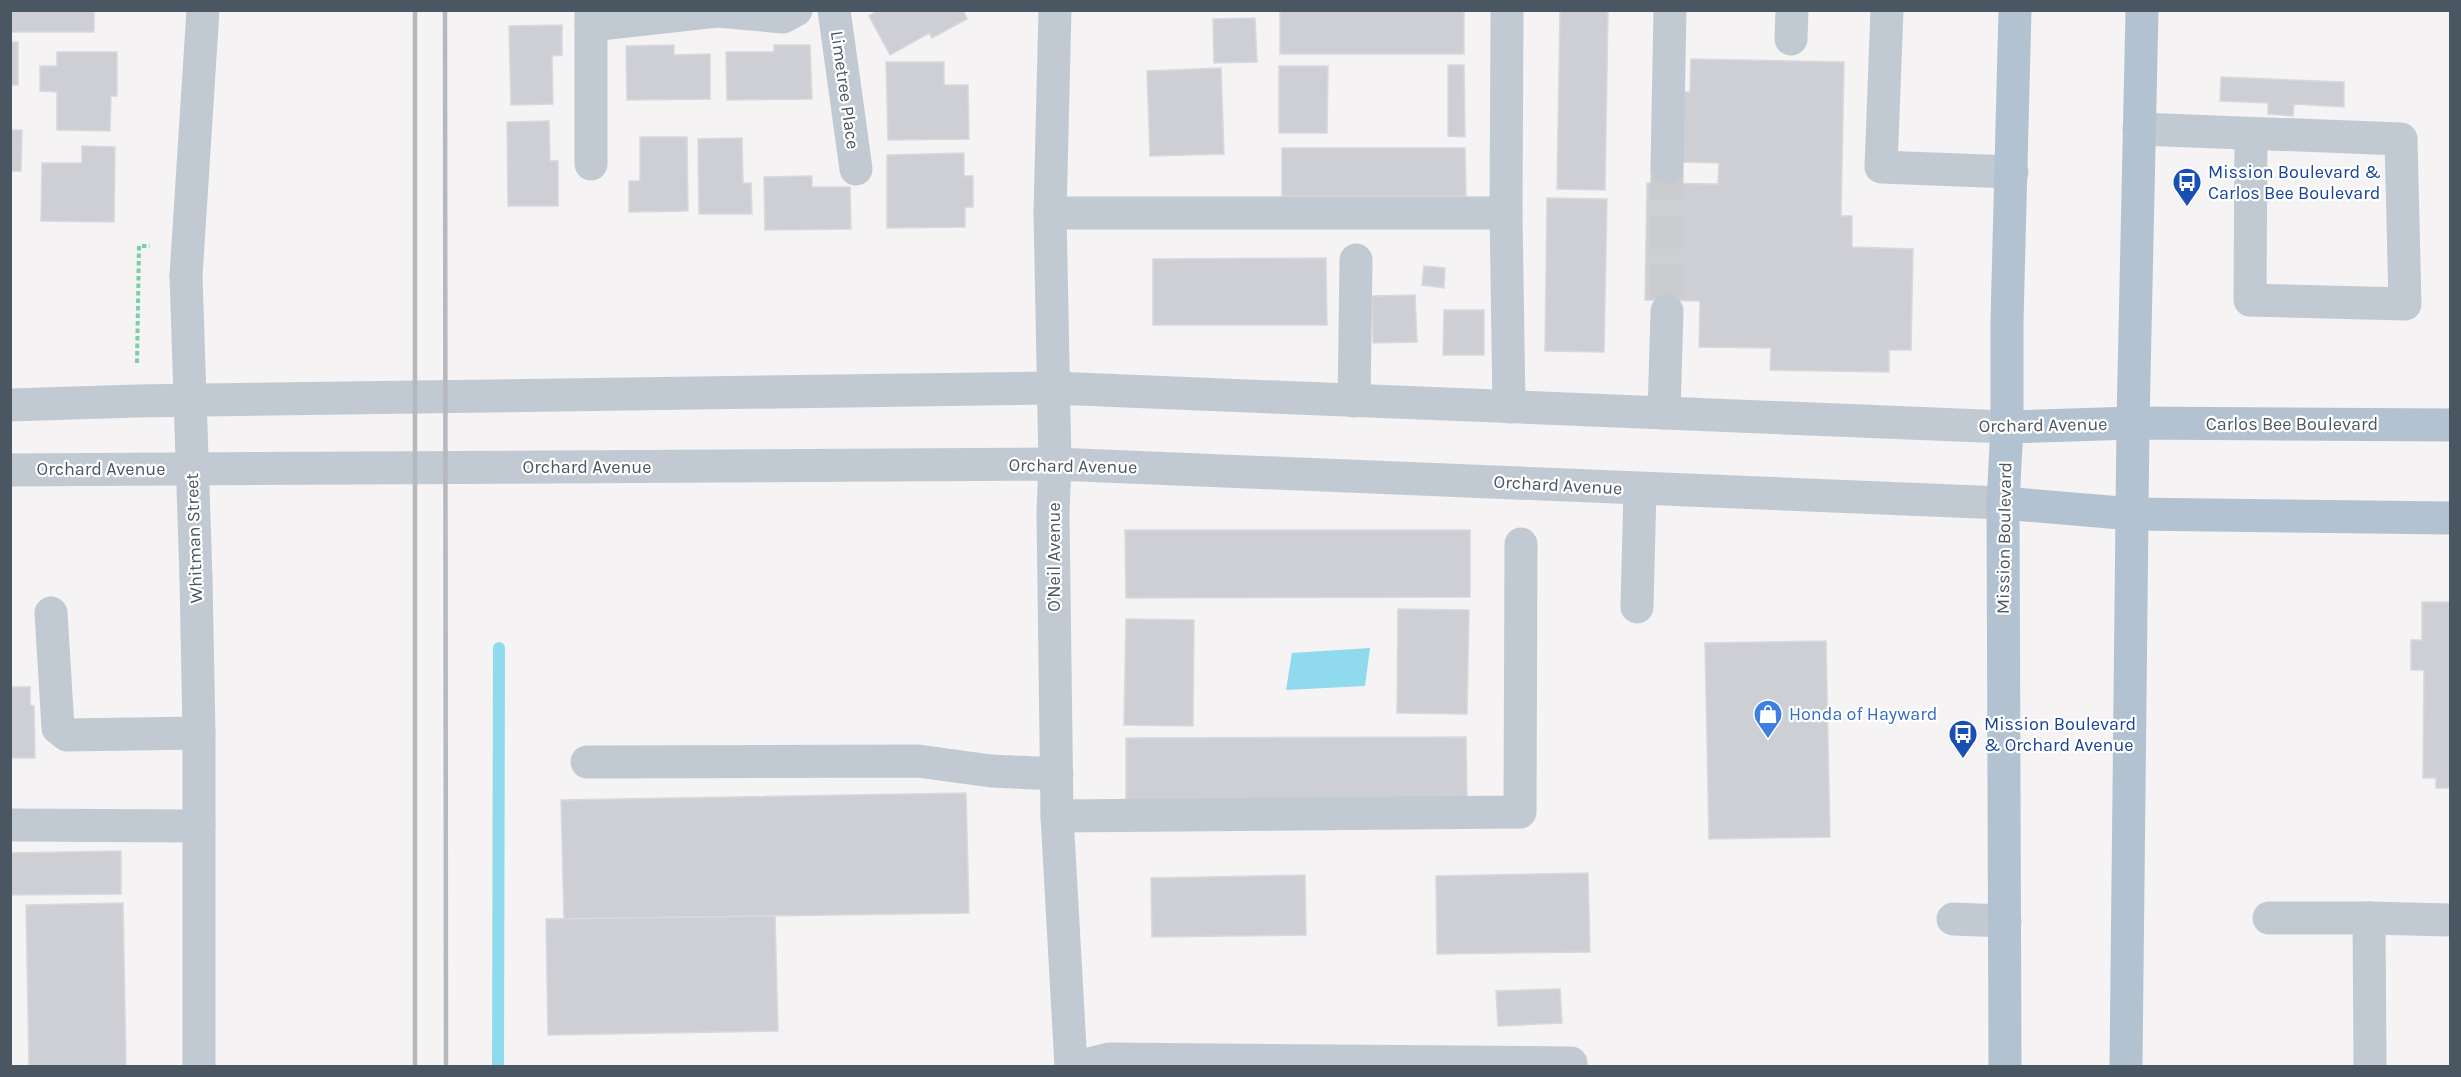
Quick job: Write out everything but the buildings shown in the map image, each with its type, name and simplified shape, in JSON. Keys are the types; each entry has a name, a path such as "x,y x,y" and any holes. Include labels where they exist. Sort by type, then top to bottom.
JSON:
{"main road":[{"name":"Mission Boulevard","path":"2005,1066 2003,503 2007,427 2007,321 2016,10"},
{"path":"2126,1066 2133,423 2142,10"},
{"name":"Carlos Bee Boulevard","path":"2133,423 2451,425"},
{"name":"Orchard Avenue","path":"2007,427 2133,423"},
{"name":"Orchard Avenue","path":"2003,503 2133,514"},
{"path":"2133,514 2451,518"}],"street":[{"name":"Whitman Street","path":"200,1066 199,733 186,276 203,10"},
{"path":"591,164 591,18 717,11 783,17 796,10"},
{"name":"Limetree Place","path":"834,10 856,169"},
{"name":"O'Neil Avenue","path":"1055,10 1050,213 1055,464 1053,512 1058,816 1071,1066"},
{"path":"1507,10 1506,213 1509,407"},
{"path":"1667,167 1670,10"},
{"path":"1887,10 1881,166 2012,172"},
{"path":"2139,129 2401,139 2405,304 2250,300 2251,134"},
{"path":"1050,213 1506,213"},
{"path":"1354,401 1356,260"},
{"path":"1664,413 1667,311"},
{"name":"Orchard Avenue","path":"10,405 136,400 1053,387 2007,427"},
{"name":"Orchard Avenue","path":"10,470 1055,464 2003,503"},
{"path":"1637,607 1640,489"},
{"path":"1058,816 1520,812 1521,544"},
{"path":"51,613 60,732 66,735 199,733"},
{"path":"587,762 918,761 991,771 1057,774"},
{"path":"10,825 199,826"},
{"path":"2269,918 2451,920"},
{"path":"2369,918 2370,1066"},
{"path":"1953,919 2004,921"},
{"path":"1082,1066 1108,1059 1570,1065"}],"path":[{"path":"136,400 139,246 150,246"}],"water":[{"path":"1370,648 1365,686 1286,690 1292,653"}],"waterway":[{"path":"498,1066 499,648"}],"tunnel":[{"path":"1667,167 1667,311"}],"railway":[{"path":"415,10 415,1066"},
{"path":"445,10 446,1066"}],"place":[{"name":"Mission Boulevard & Carlos Bee Boulevard","path":"2187,208"},
{"name":"Honda of Hayward","path":"1768,740"},
{"name":"Mission Boulevard & Orchard Avenue","path":"1963,760"}]}
